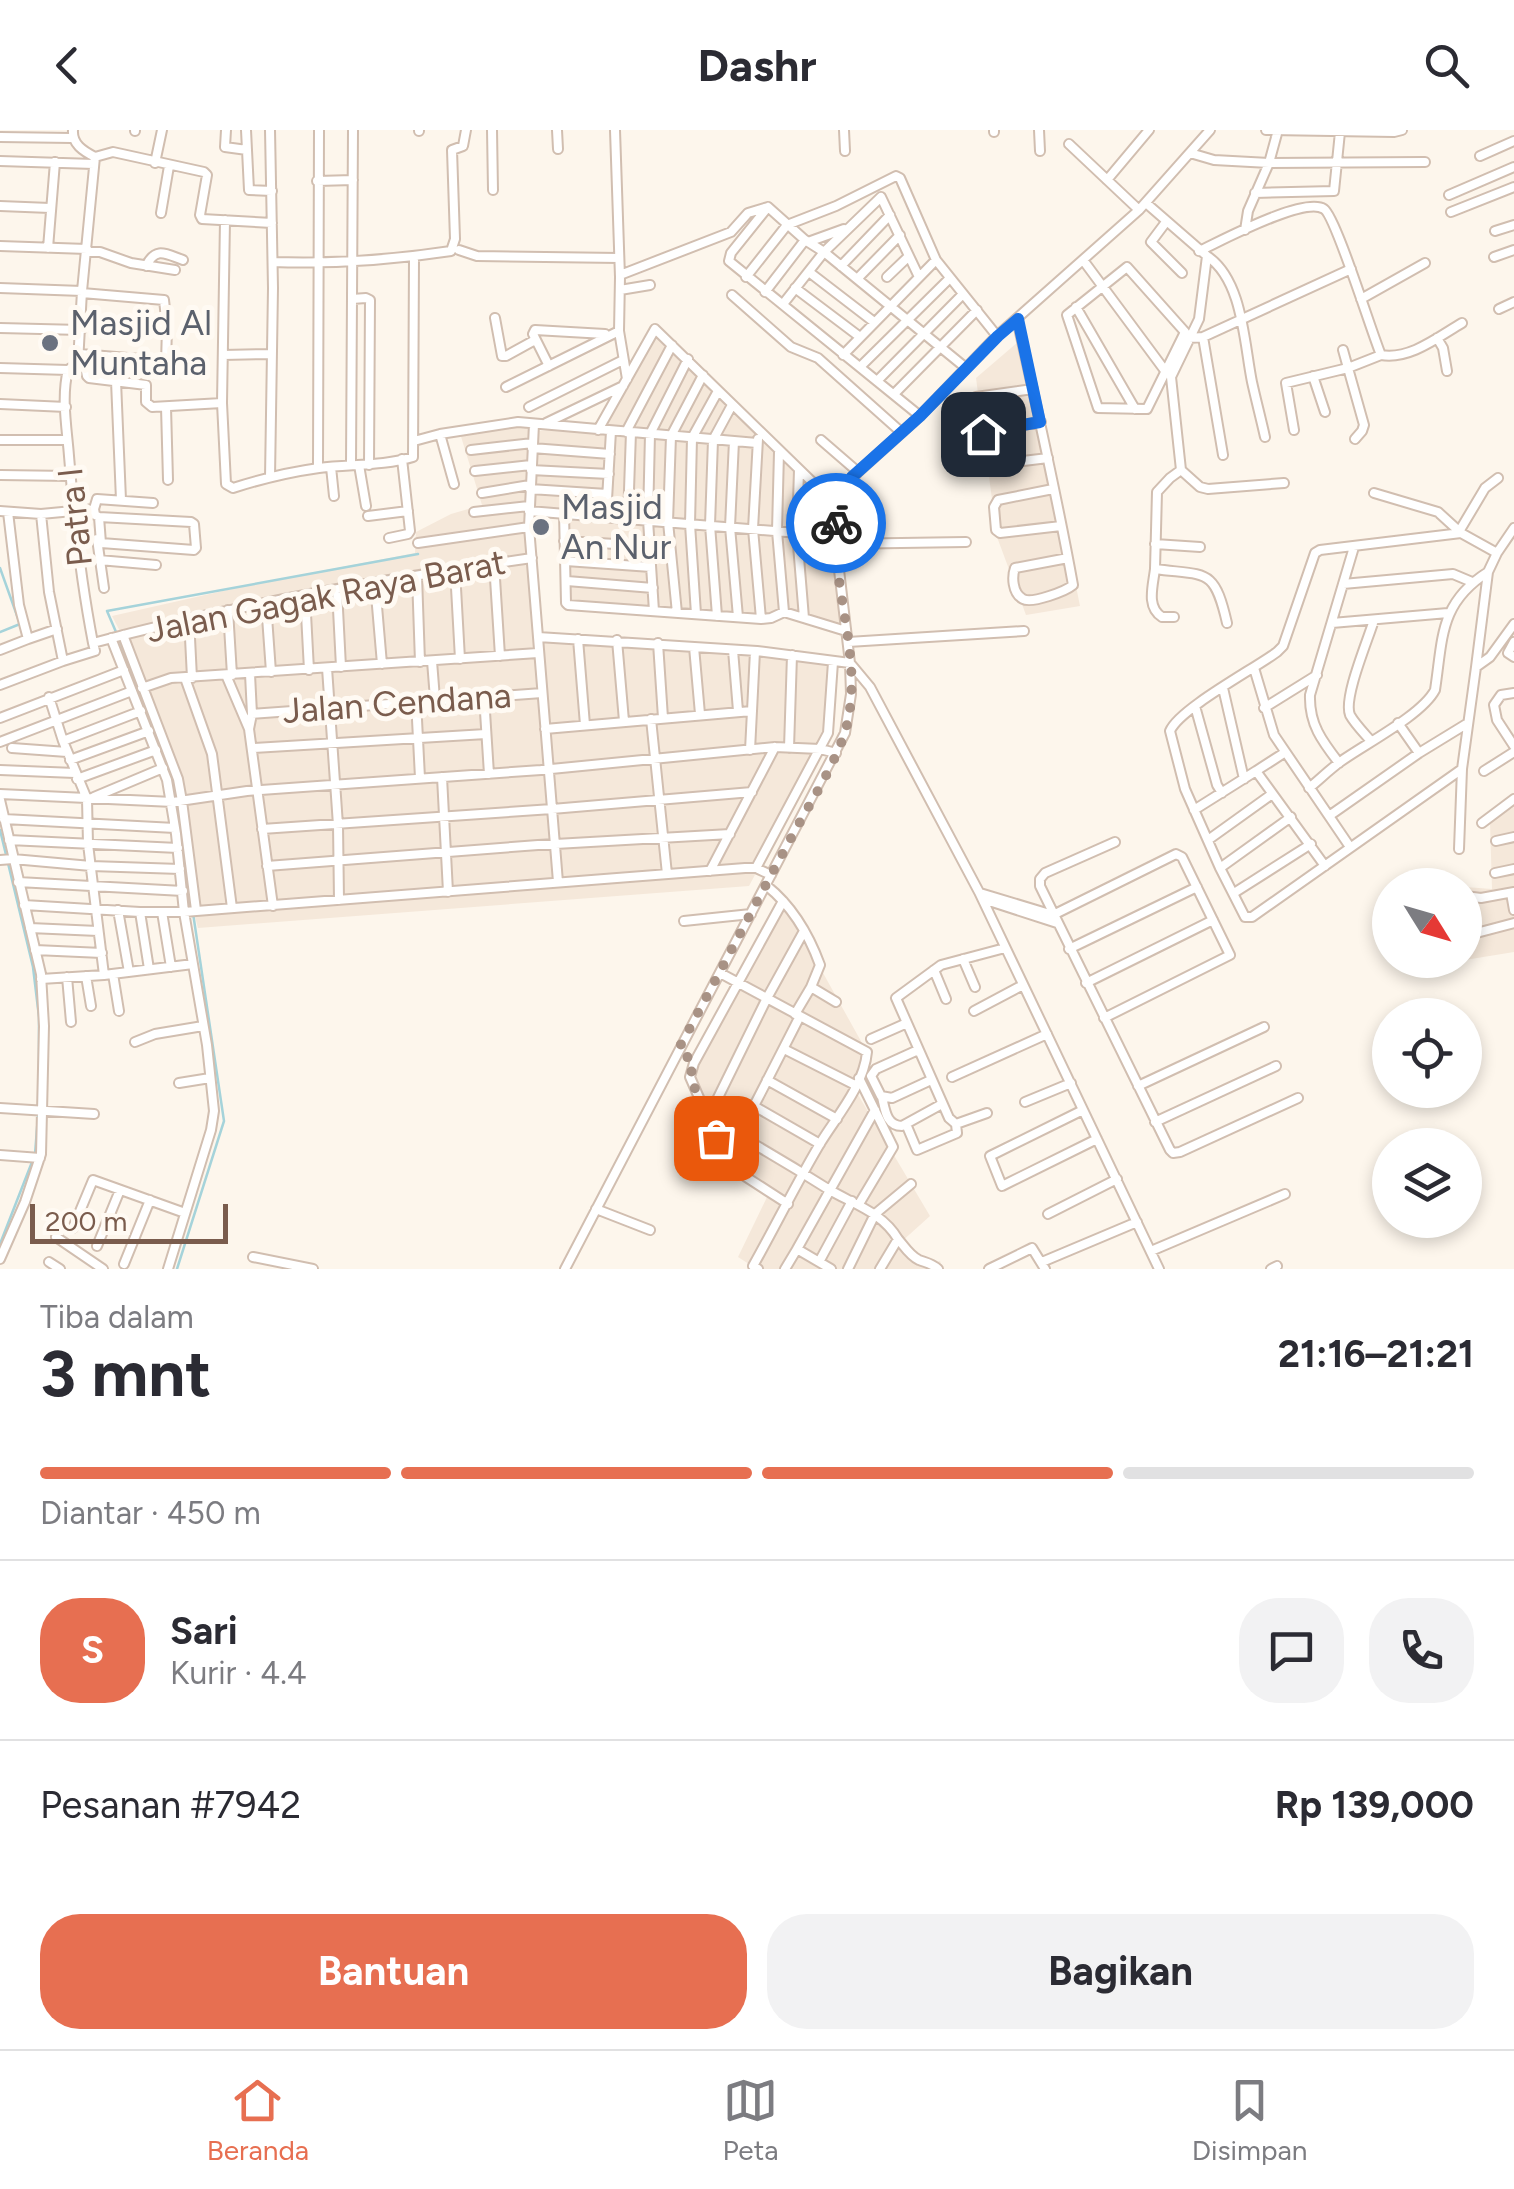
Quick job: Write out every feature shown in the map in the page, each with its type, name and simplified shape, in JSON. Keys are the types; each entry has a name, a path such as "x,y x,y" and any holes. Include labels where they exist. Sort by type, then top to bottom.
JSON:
{"street":[{"path":"155,163 162,130"},
{"path":"226,130 226,147 247,150"},
{"path":"246,130 249,190 272,191"},
{"path":"270,130 270,477"},
{"path":"318,468 319,130"},
{"path":"353,130 352,300 360,465 366,506"},
{"path":"272,262 320,264 414,258 452,251 452,150 464,146 466,130"},
{"path":"492,130 493,190"},
{"path":"557,130 558,149"},
{"path":"615,130 620,290 614,333 625,383"},
{"path":"844,130 845,151"},
{"path":"1039,130 1040,151"},
{"path":"1108,180 1150,130"},
{"path":"788,1204 743,1175 724,1157 690,1077 686,1057 729,979 751,914 845,732 850,713 850,663 835,540 840,496 858,472 920,416 998,336 1143,207 1210,130"},
{"path":"1266,130 1415,132"},
{"path":"1244,230 1278,130"},
{"path":"1256,192 1334,191 1340,132"},
{"path":"0,137 72,134 94,160"},
{"path":"1480,156 1514,141"},
{"path":"1069,144 1108,180 1221,268 1242,320 1265,437"},
{"path":"0,162 94,160 112,152 206,174 201,217 272,222"},
{"path":"1190,153 1214,160 1269,163 1425,162"},
{"path":"94,160 79,358 86,376 146,385 149,405 222,403"},
{"path":"48,248 55,162"},
{"path":"161,213 169,166"},
{"path":"1449,196 1514,167"},
{"path":"746,277 787,225 896,176 936,260 998,336"},
{"path":"317,181 353,180"},
{"path":"876,185 919,276"},
{"path":"1450,212 1514,186"},
{"path":"783,304 824,252 881,197"},
{"path":"0,206 50,208"},
{"path":"620,275 730,232 748,212 768,207"},
{"path":"768,207 966,368"},
{"path":"768,207 729,260 920,416"},
{"path":"1203,254 1244,230 1293,209 1322,208 1328,212 1351,269 1380,355"},
{"path":"842,266 890,215"},
{"path":"225,220 222,403 226,484 233,488 318,468 413,456 414,258"},
{"path":"1166,222 1151,242 1182,273"},
{"path":"1495,231 1514,224"},
{"path":"765,292 807,241 848,228"},
{"path":"858,280 900,236"},
{"path":"0,246 86,250 131,264 175,270"},
{"path":"458,250 477,256 619,258"},
{"path":"1494,258 1514,250"},
{"path":"146,266 158,252 183,260"},
{"path":"1203,254 1199,319 1170,385 1181,470 1200,487 1284,483"},
{"path":"887,276 909,256"},
{"path":"843,355 936,260"},
{"path":"1083,260 1166,372"},
{"path":"1362,299 1424,263"},
{"path":"1127,268 1185,332 1147,409 1098,408 1067,315 1103,288 1127,268"},
{"path":"1189,338 1203,337 1351,269"},
{"path":"808,272 874,322"},
{"path":"860,367 950,278"},
{"path":"620,290 650,285"},
{"path":"0,288 161,298 166,302 166,363"},
{"path":"795,288 860,337"},
{"path":"878,381 963,294"},
{"path":"732,296 791,346 818,358 901,432"},
{"path":"352,300 370,300 360,465"},
{"path":"1499,309 1514,302"},
{"path":"1076,308 1135,409"},
{"path":"894,394 977,310"},
{"path":"495,318 502,356 536,340"},
{"path":"1018,319 1048,458 1053,489 1068,558 1072,581 1072,587 1065,592 1024,600 1014,586 1012,575 1016,568 1068,558"},
{"path":"1294,430 1285,384 1288,382 1348,368 1380,355 1395,356 1462,323"},
{"path":"0,328 167,328"},
{"path":"548,366 534,330 614,333"},
{"path":"598,430 655,330 837,506"},
{"path":"572,332 574,353"},
{"path":"506,386 614,333"},
{"path":"1203,337 1223,455"},
{"path":"1438,338 1447,371"},
{"path":"628,519 628,432 672,344"},
{"path":"1344,350 1364,425 1355,438"},
{"path":"223,356 271,354"},
{"path":"0,368 68,370 79,358 114,356 178,368"},
{"path":"529,407 623,360"},
{"path":"654,611 648,520 650,434 688,360"},
{"name":"Patra I","path":"68,370 65,382 73,512 94,643"},
{"path":"677,612 668,522 671,436 702,375"},
{"path":"1314,376 1325,412"},
{"path":"116,380 121,500"},
{"path":"558,882 529,527 532,445 539,425 625,383"},
{"path":"976,397 1033,389"},
{"path":"696,614 690,524 692,438 718,391"},
{"path":"0,404 66,407"},
{"path":"716,616 710,526 713,440 732,405"},
{"path":"166,407 168,480"},
{"path":"414,441 518,422 758,443"},
{"path":"738,618 730,527 737,441 750,422"},
{"path":"1040,422 984,432 990,465 1048,458"},
{"path":"606,517 611,431"},
{"path":"758,431 753,529 761,619"},
{"path":"440,434 454,484"},
{"path":"0,440 68,440"},
{"path":"821,440 858,472"},
{"path":"471,450 532,445 610,454"},
{"path":"779,452 776,531 784,612"},
{"path":"389,538 408,534 402,459"},
{"path":"331,467 334,496"},
{"path":"475,471 531,468 608,474"},
{"path":"799,470 798,533 804,618"},
{"path":"1174,616 1162,617 1152,600 1157,492 1181,470"},
{"path":"0,475 70,476"},
{"path":"1460,532 1485,488 1498,478"},
{"path":"482,493 530,487 608,494"},
{"path":"1053,489 998,500 994,507 996,530 1000,534 1061,526"},
{"path":"1374,493 1438,512 1460,532 1498,553"},
{"path":"104,588 97,499 154,503"},
{"path":"474,512 529,508 798,533 835,540 966,542"},
{"path":"28,638 4,512 73,512 191,522 196,548 101,543 96,514"},
{"path":"368,516 408,512"},
{"path":"564,513 568,605 761,619 784,612 846,631"},
{"path":"40,514 48,592 63,661"},
{"path":"418,542 529,527"},
{"path":"1458,848 1462,769 1488,572 1514,528"},
{"path":"1460,532 1320,550 1312,556 1286,640 1277,652 1195,706 1175,722 1170,732 1194,810 1245,917 1250,919 1462,769"},
{"path":"564,541 650,546"},
{"path":"1155,544 1200,547"},
{"path":"1339,763 1313,722 1310,695 1354,547"},
{"name":"Jalan Gagak Raya Barat","path":"117,636 305,595 532,558"},
{"path":"99,560 156,566"},
{"path":"566,561 650,567"},
{"path":"494,564 500,656"},
{"path":"1155,569 1200,574 1212,580 1227,624"},
{"path":"455,570 460,659"},
{"path":"1309,788 1426,702 1435,690 1448,613 1472,582 1488,572"},
{"path":"1343,584 1453,574 1472,582"},
{"path":"417,576 420,662"},
{"path":"567,581 653,588"},
{"path":"374,583 382,664"},
{"path":"336,590 342,667"},
{"path":"305,595 309,670"},
{"path":"266,603 271,672"},
{"path":"228,610 229,675 253,748 272,906"},
{"path":"1332,623 1448,613"},
{"path":"189,618 188,678 211,749 232,908"},
{"path":"1370,741 1348,708 1374,620"},
{"path":"1476,667 1490,657 1514,624"},
{"path":"0,650 57,629"},
{"path":"848,642 1024,631"},
{"path":"0,685 94,651 94,643 117,636"},
{"path":"117,636 124,670 137,690 141,710 177,801 191,911 193,964 214,1110 168,1269"},
{"path":"117,636 178,779 175,828 183,891 191,911"},
{"path":"538,637 755,651 850,663 870,687 981,896 1159,1269"},
{"path":"578,639 585,725"},
{"path":"617,640 624,722"},
{"path":"1514,642 1508,653 1514,657"},
{"path":"658,643 663,718"},
{"path":"694,646 700,714"},
{"path":"734,650 738,711"},
{"path":"750,750 755,651"},
{"path":"0,742 162,680 538,653"},
{"path":"789,748 792,655"},
{"path":"432,661 435,699"},
{"path":"756,868 828,733 833,662"},
{"path":"327,668 339,900"},
{"path":"1254,668 1274,735 1350,847"},
{"path":"0,718 124,670"},
{"path":"249,730 250,674"},
{"path":"1264,708 1316,675"},
{"path":"1223,688 1244,779"},
{"name":"Jalan Cendana","path":"252,714 542,693"},
{"path":"1484,771 1514,749 1497,720 1494,705 1501,695 1514,694"},
{"path":"484,696 489,774"},
{"path":"50,698 76,776 88,799 88,844 98,931 118,1012"},
{"path":"416,700 420,778"},
{"path":"1195,706 1222,793"},
{"path":"63,741 141,710"},
{"path":"545,729 752,711"},
{"path":"652,719 667,874"},
{"path":"1398,723 1419,753"},
{"path":"1329,816 1468,723"},
{"path":"12,748 69,756 149,731"},
{"path":"253,748 486,734"},
{"path":"0,1259 25,1202 37,1158 44,1026 41,979 30,928 18,882 5,858 9,840 0,797 177,801 775,748 836,753"},
{"path":"710,870 775,748"},
{"path":"0,770 76,776 156,750"},
{"path":"1194,810 1284,753"},
{"path":"88,799 163,768"},
{"path":"1256,771 1325,866"},
{"path":"442,777 448,892"},
{"path":"262,829 752,792"},
{"path":"1208,840 1272,794"},
{"path":"1482,822 1514,799"},
{"path":"1220,868 1292,817"},
{"path":"4,819 175,828"},
{"path":"267,866 730,834"},
{"path":"1496,842 1514,837"},
{"path":"9,840 178,848"},
{"path":"1115,842 1042,876 1040,886 1170,1150 1180,1152 1298,1098"},
{"path":"1234,893 1310,844"},
{"path":"981,896 1055,919 1176,854 1184,860 1230,955 1104,1018"},
{"path":"5,858 180,869"},
{"path":"24,905 191,911 710,870 756,868 771,876"},
{"path":"1495,873 1514,869"},
{"path":"18,882 183,891"},
{"path":"1069,948 1197,886"},
{"path":"724,1157 784,1049 820,966 804,931 781,898 768,887"},
{"path":"1482,898 1513,892 1514,910"},
{"path":"565,1269 729,979 781,898"},
{"path":"118,910 129,972"},
{"path":"140,912 150,969"},
{"path":"162,912 171,966"},
{"path":"684,921 751,914"},
{"path":"1086,983 1213,920"},
{"path":"1482,932 1514,924"},
{"path":"30,928 98,931"},
{"path":"707,1120 804,931"},
{"path":"906,1124 917,1150 957,1132 906,1023 898,994 941,964 1006,948"},
{"path":"35,950 102,953"},
{"path":"963,959 975,987"},
{"path":"41,979 193,964"},
{"path":"934,970 946,999"},
{"path":"86,976 90,1006"},
{"path":"67,978 70,1022"},
{"path":"729,979 866,1052 858,1082 754,1268"},
{"path":"974,1011 1023,985"},
{"path":"811,987 836,1002"},
{"path":"871,1039 906,1023"},
{"path":"135,1042 155,1034 203,1026"},
{"path":"1138,1086 1264,1027"},
{"path":"952,1077 1047,1034"},
{"path":"784,1049 858,1082 893,1147 819,1262"},
{"path":"918,1050 873,1073 891,1124 906,1124 942,1104"},
{"path":"1155,1122 1276,1066"},
{"path":"179,1083 210,1078"},
{"path":"767,1080 837,1119"},
{"path":"882,1096 892,1098 931,1080"},
{"path":"1024,1102 1071,1084"},
{"path":"754,1106 820,1144"},
{"path":"0,1108 94,1114"},
{"path":"785,1269 875,1110"},
{"path":"1083,1110 990,1156 1002,1186 1097,1138"},
{"path":"956,1124 987,1113"},
{"path":"738,1135 875,1214 921,1265 930,1262 938,1269"},
{"path":"0,1155 37,1158"},
{"path":"72,1228 93,1180 185,1212"},
{"path":"1048,1214 1117,1180"},
{"path":"848,1269 875,1214 911,1184"},
{"path":"98,1246 120,1190"},
{"path":"1151,1252 1285,1194"},
{"path":"124,1264 150,1200"},
{"path":"596,1209 650,1230"},
{"path":"988,1269 1032,1248 1044,1266 1138,1222"},
{"path":"56,1237 103,1269"},
{"path":"880,1269 898,1239"},
{"path":"797,1249 831,1269"},
{"path":"253,1256 269,1265 312,1269"},
{"path":"50,1262 60,1269"}],"shaded area":[{"path":"659,329 837,506 845,631 784,616 773,622 570,601 564,514 532,511 539,635 834,662 833,729 749,886 198,928 178,776 112,616 415,553 416,532 451,514 482,505 459,430 514,423 533,431 603,428"},
{"path":"1026,335 1080,606 1026,615 997,537 976,378"},
{"path":"1514,807 1514,952 1482,957 1482,888 1492,889 1490,822"},
{"path":"783,901 867,1052 854,1088 930,1216 900,1243 924,1267 940,1261 943,1269 751,1269 738,1257 769,1193 733,1174 688,1075"}],"waterway":[{"path":"116,632 107,611 418,554"},
{"path":"0,568 20,624 0,632"},
{"path":"119,639 169,767"},
{"path":"174,779 188,875"},
{"path":"0,830 33,967 39,1017 39,1095"},
{"path":"177,1269 224,1121 193,913"},
{"path":"35,1154 39,1103"},
{"path":"0,1244 32,1162"}],"way so far":[{"path":"716,1138 690,1077 694,1062 678,1050 845,732 850,713 850,663 836,523"}],"place":[{"name":"Masjid Al Muntaha","path":"50,343"},
{"name":"Masjid An Nur","path":"541,527"}],"route":[{"path":"836,523 840,496 852,477 1018,319 1040,422 983,434"}]}
